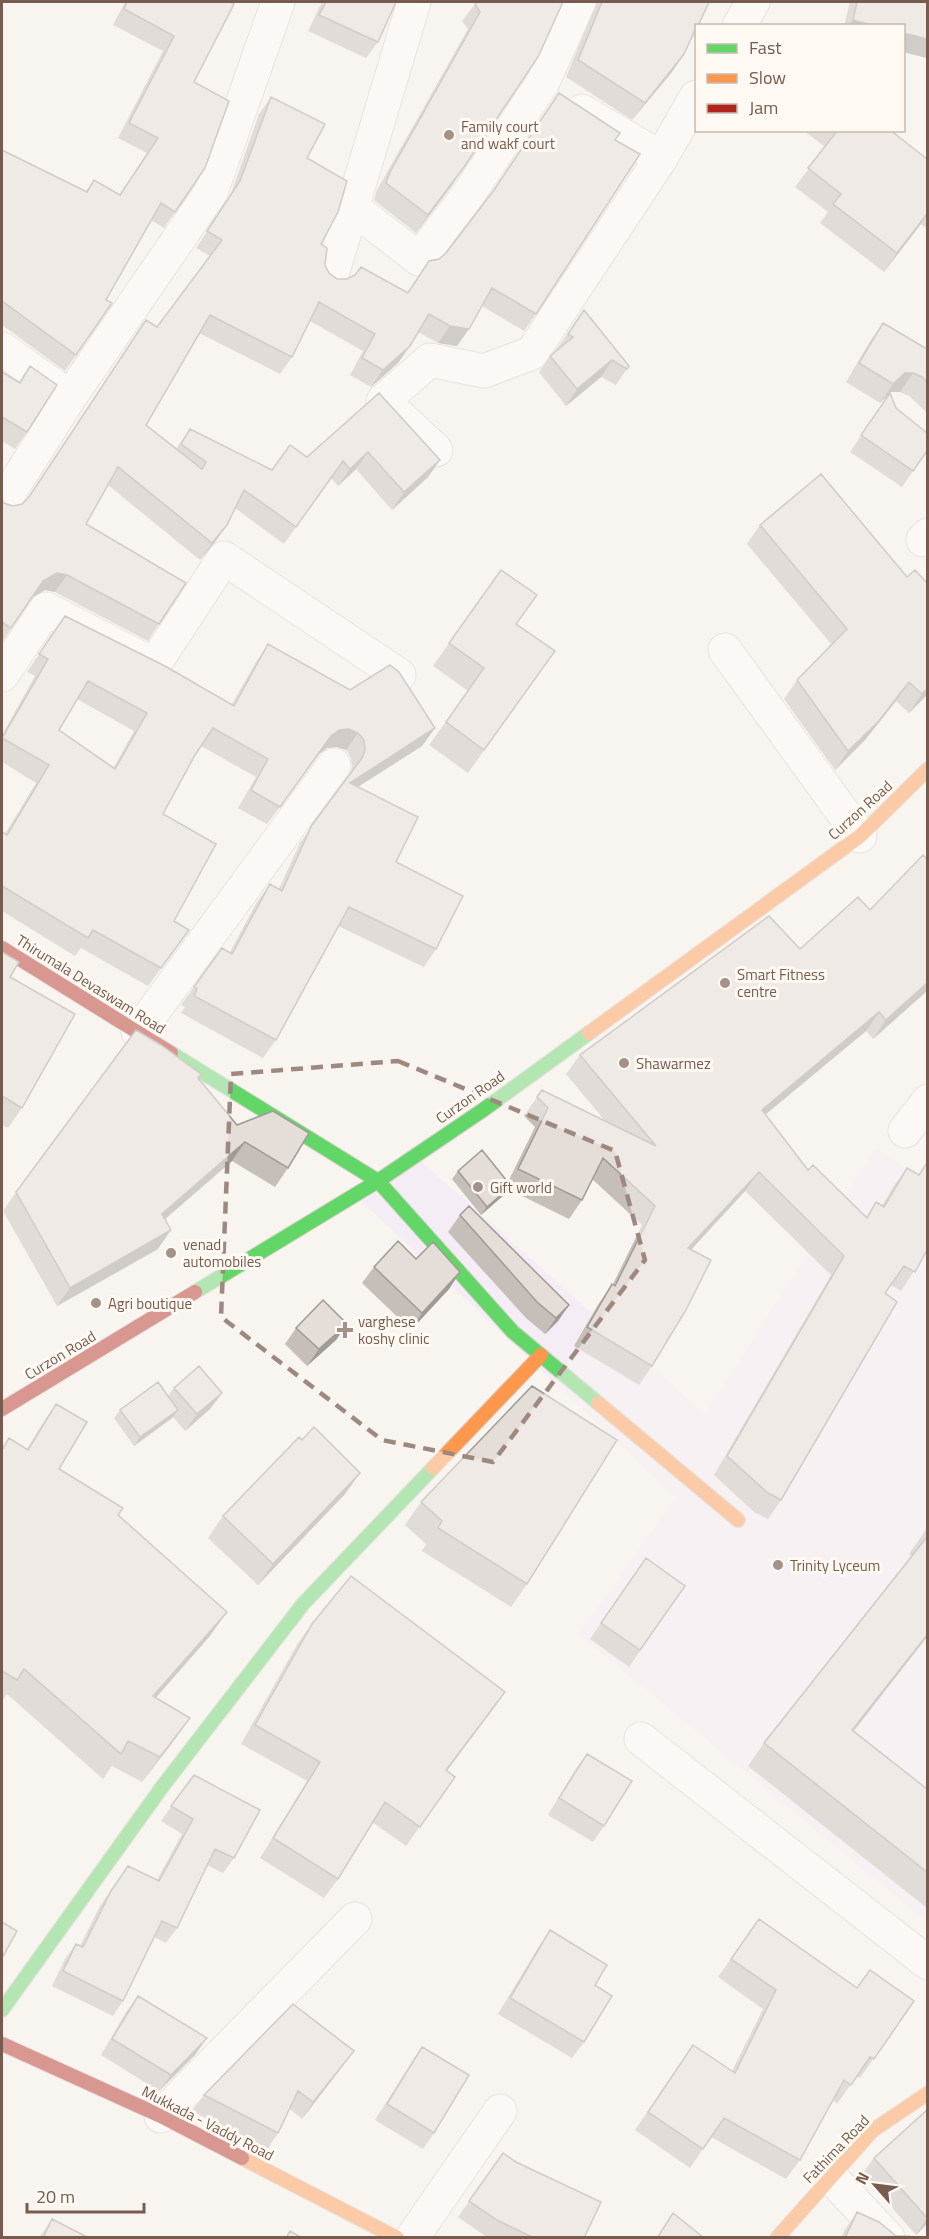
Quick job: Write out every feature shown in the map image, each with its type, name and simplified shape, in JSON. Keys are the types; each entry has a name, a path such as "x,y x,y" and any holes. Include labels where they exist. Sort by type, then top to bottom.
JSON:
{"street":[{"path":"2,504 70,398 211,192 278,2"},
{"path":"331,278 414,2"},
{"path":"352,207 419,259 467,196 542,84 579,2"},
{"path":"739,24 753,2"},
{"path":"542,84 597,122 661,158"},
{"path":"436,450 383,401 430,360 484,371 532,353 661,158 695,99"},
{"path":"2,349 70,398"},
{"path":"2,675 46,609 154,665 224,558 399,675"},
{"path":"725,650 860,836"},
{"path":"138,1032 334,765"},
{"name":"Curzon Road","path":"2,1409 378,1181 483,1110 860,836 927,769"},
{"name":"Thirumala Devaswam Road","path":"2,948 378,1181 513,1332 738,1520"},
{"path":"905,1131 927,1101"},
{"path":"2,2010 162,1787 303,1604 541,1355"},
{"path":"641,1739 927,1963"},
{"path":"161,2116 355,1918"},
{"name":"Mukkada - Vaddy Road","path":"2,2044 161,2116 397,2238"},
{"name":"Fathima Road","path":"777,2238 872,2131 927,2093"},
{"path":"412,2238 500,2111"},
{"path":"830,2176 888,2238"}],"highlighted area":[{"path":"398,1061 615,1151 645,1260 493,1462 382,1440 221,1317 231,1074"}],"shaded area":[{"name":"Trinity Lyceum","path":"876,1148 927,1184 927,1922 579,1634 676,1497 361,1201 412,1153 705,1414"}],"building":[{"path":"127,2 230,2 234,4 194,82 229,101 205,168 175,212 161,203 106,300 112,303 76,355 2,301 2,150 87,192 94,180 120,195 158,138 129,123 174,36 124,9"},
{"path":"326,2 396,2 378,42 319,15"},
{"path":"478,2 563,2 538,57 464,167 428,215 386,183 480,12 475,4"},
{"path":"602,2 709,2 699,24 695,24 695,30 684,54 645,103 578,60"},
{"path":"857,2 927,2 927,39 905,34 905,24 868,24 853,20"},
{"path":"559,93 620,133 615,140 640,154 536,314 492,288 469,329 450,326 429,314 410,346 383,370 362,358 375,334 319,302 292,357 210,315 146,425 202,469 206,462 181,444 190,429 272,470 290,445 307,457 379,393 440,460 404,492 368,452 350,469 343,461 296,527 244,490 227,525 212,543 118,467 86,524 186,583 159,624 67,575 57,573 43,581 11,628 2,622 2,500 13,506 22,504 29,497 146,320 157,327 222,240 207,231 240,181 271,97 325,124 307,158 347,181 338,212 321,244 327,248 325,265 329,273 337,279 347,279 355,275 361,267 408,293 429,261 439,259 446,253 494,190"},
{"path":"836,132 893,132 927,159 927,214 897,253 833,204 841,194 808,168"},
{"path":"584,310 629,366 627,369 612,360 577,389 550,356 573,337 568,334"},
{"path":"883,323 927,349 927,382 913,373 905,373 893,384 859,363"},
{"path":"30,366 57,385 27,432 2,417 2,372 20,383"},
{"path":"890,393 896,408 927,433 927,451 913,471 861,435"},
{"path":"821,474 907,577 915,570 927,583 927,689 922,694 909,682 878,722 848,751 797,680 847,629 760,525"},
{"path":"501,570 537,595 516,624 555,651 484,750 446,722 484,668 449,643"},
{"path":"65,616 165,666 234,706 268,644 350,690 390,665 399,672 435,728 350,783 418,817 396,862 463,896 436,949 349,907 276,1040 194,996 197,989 194,987 222,948 232,954 270,884 282,891 312,825 362,758 365,750 364,740 358,733 349,729 339,730 331,736 280,807 251,790 268,759 213,728 195,755 163,814 216,844 174,921 189,930 161,968 93,930 88,938 2,886 2,832 7,835 49,765 2,738 48,659 39,654","holes":["88,681 147,713 115,769 59,730"]},
{"path":"923,855 927,859 927,983 886,1020 879,1012 762,1110 808,1170 813,1165 867,1218 876,1202 884,1207 907,1168 919,1175 927,1163 927,1250 915,1272 904,1266 885,1293 897,1302 781,1500 768,1493 727,1456 844,1256 759,1172 688,1248 711,1260 686,1310 652,1366 587,1327 612,1284 615,1286 655,1206 603,1158 582,1200 518,1169 548,1108 537,1097 542,1090 656,1146 580,1055 769,916 800,949 858,897 870,910"},
{"path":"2,952 19,962 10,977 75,1014 22,1108 2,1096"},
{"path":"136,1030 201,1074 198,1078 237,1125 273,1111 309,1133 288,1168 245,1142 162,1214 171,1230 70,1288 16,1192"},
{"name":"Gift world","path":"482,1150 511,1186 487,1207 458,1171"},
{"path":"469,1206 569,1305 556,1318 537,1302 460,1215"},
{"path":"398,1241 416,1259 433,1242 460,1272 422,1313 374,1267"},
{"path":"323,1300 347,1324 319,1349 296,1328"},
{"path":"199,1366 222,1393 197,1414 174,1388"},
{"path":"158,1382 178,1410 140,1437 120,1410"},
{"path":"532,1386 617,1440 527,1584 438,1528 442,1521 421,1502"},
{"path":"56,1404 87,1422 59,1469 123,1508 118,1515 227,1612 153,1696 190,1718 160,1757 128,1741 121,1754 24,1669 17,1680 2,1671 2,1450 9,1438 28,1450"},
{"path":"314,1427 360,1473 273,1564 223,1516 299,1437 302,1440"},
{"path":"927,1537 927,1635 852,1730 927,1789 927,1872 764,1743"},
{"path":"646,1558 685,1586 640,1650 601,1623"},
{"path":"351,1576 505,1692 446,1770 455,1777 420,1827 385,1802 338,1879 273,1838 320,1762 255,1725 312,1624"},
{"path":"587,1754 632,1781 604,1826 559,1798"},
{"path":"194,1775 260,1810 234,1858 215,1849 177,1928 162,1921 123,2001 63,1971 76,1944 83,1947 111,1891 128,1866 159,1881 193,1819 171,1806"},
{"path":"759,1919 857,1988 870,1970 914,2001 874,2059 870,2057 851,2085 844,2080 800,2160 724,2118 703,2149 648,2112 693,2045 735,2073 776,1990 731,1959"},
{"path":"2,1922 17,1931 2,1958"},
{"path":"550,1930 607,1965 595,1985 612,1996 584,2042 510,1998"},
{"path":"138,1996 207,2038 171,2075 112,2039"},
{"path":"293,2004 354,2051 313,2102 298,2091 278,2133 204,2095"},
{"path":"422,2047 469,2075 434,2133 387,2104"},
{"path":"927,2110 927,2218 874,2158"},
{"path":"503,2153 516,2162 601,2202 584,2238 534,2238 497,2220 469,2201"},
{"path":"857,2212 879,2222 896,2236 909,2236 908,2238 845,2238"},
{"path":"673,2213 704,2238 657,2238"},
{"path":"52,2219 89,2238 43,2238"},
{"path":"290,2231 302,2238 286,2238"}],"traffic: fast":[{"path":"195,1292 378,1181 483,1110 589,1033"},
{"path":"171,1053 378,1181 513,1332 598,1403"},
{"path":"2,2010 162,1787 303,1604 433,1468"}],"traffic: slow":[{"path":"589,1033 860,836 928,769"},
{"path":"433,1468 541,1355"},
{"path":"598,1403 738,1520"},
{"path":"777,2238 872,2131 928,2093"},
{"path":"242,2158 397,2238"}],"traffic: jam":[{"path":"2,948 171,1053"},
{"path":"2,1409 195,1292"},
{"path":"2,2044 161,2116 242,2158"}],"place":[{"name":"Family court and wakf court","path":"449,135"},
{"name":"Smart Fitness centre","path":"725,983"},
{"name":"Shawarmez","path":"624,1063"},
{"name":"Gift world","path":"478,1187"},
{"name":"venad automobiles","path":"171,1253"},
{"name":"Agri boutique","path":"96,1303"},
{"name":"varghese koshy clinic","path":"345,1330"},
{"name":"Trinity Lyceum","path":"778,1565"}]}
